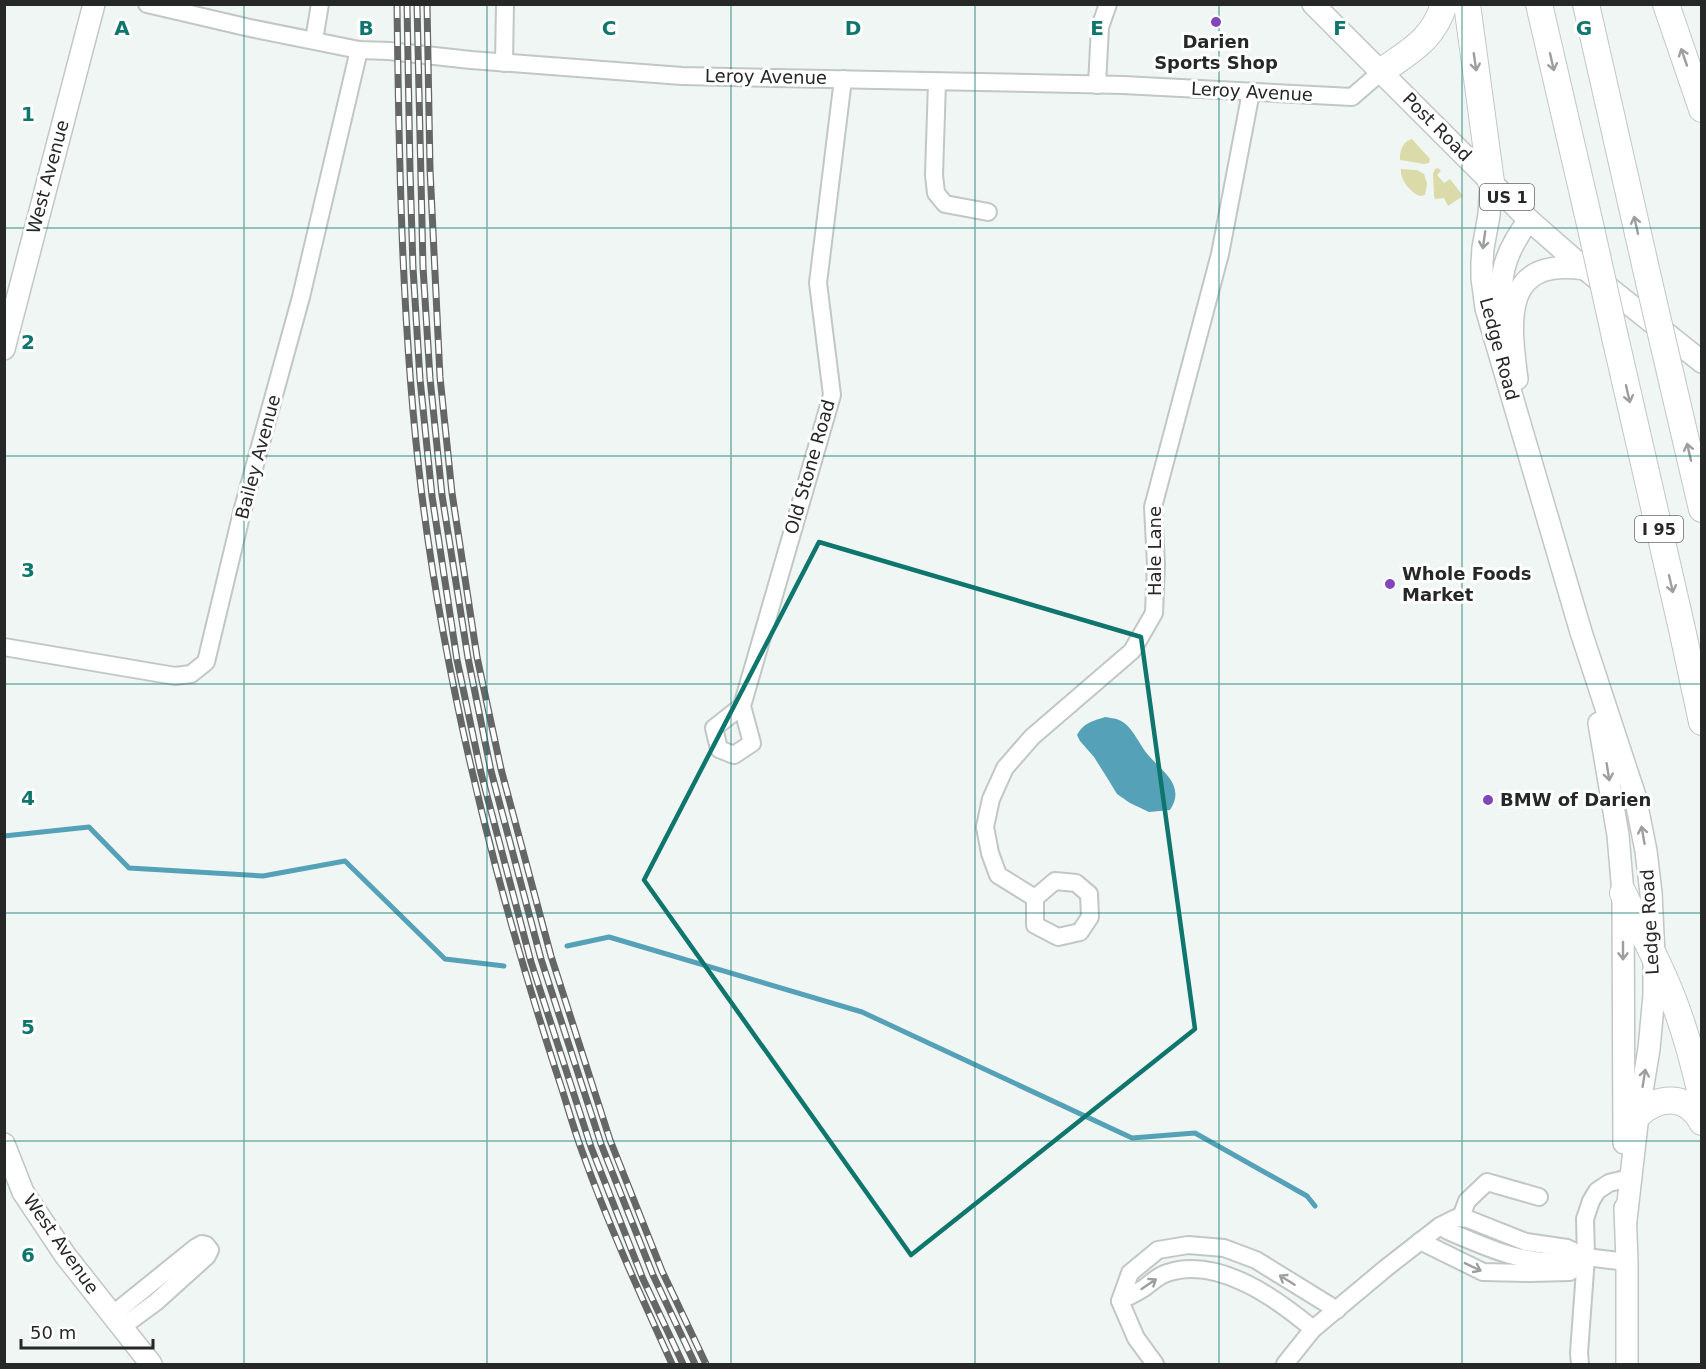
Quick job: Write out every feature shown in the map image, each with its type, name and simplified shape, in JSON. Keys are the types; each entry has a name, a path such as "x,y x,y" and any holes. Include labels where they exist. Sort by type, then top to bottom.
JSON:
{"highway":[{"path":"1381,72 1421,43 1433,30 1444,4"},
{"path":"1467,4 1491,182"},
{"name":"I 95","path":"1539,4 1682,629 1701,722"},
{"name":"I 95","path":"1586,4 1701,509"},
{"path":"1666,4 1701,109"},
{"path":"1623,893 1665,979 1683,1025 1701,1099"},
{"path":"1638,1114 1653,1103 1679,1101 1694,1111 1701,1122"}],"main road":[{"name":"West Avenue","path":"4,349 94,4"},
{"name":"Post Road","path":"1313,4 1529,220 1701,362"},
{"name":"Ledge Road","path":"1491,182 1489,215 1483,248 1482,278 1491,326 1581,632 1635,796 1651,893 1654,995 1626,1220"},
{"name":"Ledge Road","path":"1526,442 1512,345 1503,313 1501,285 1510,248 1529,220"},
{"name":"Ledge Road","path":"1512,345 1515,298 1525,281 1546,269 1585,268"},
{"name":"Ledge Road","path":"1581,632 1605,750 1618,835 1623,893 1623,1080 1628,1262 1627,1365"},
{"name":"West Avenue","path":"4,1144 23,1192 65,1255 151,1365"}],"street":[{"name":"Leroy Avenue","path":"147,4 359,50 682,76 1097,85 1352,97 1381,72"},
{"path":"314,40 320,4"},
{"path":"504,63 505,4"},
{"path":"1097,85 1100,27 1108,4"},
{"name":"Bailey Avenue","path":"4,647 175,676 191,674 206,662 243,508 301,297 359,50"},
{"name":"Old Stone Road","path":"742,706 832,395 818,283 843,79"},
{"path":"937,82 934,175 936,193 945,204 988,212"},
{"name":"Hale Lane","path":"1035,898 998,875 990,853 985,827 991,799 1005,768 1032,737 1132,651 1155,613 1156,564 1153,507 1220,254 1251,92"},
{"path":"1580,1365 1586,1257 1585,1220 1597,1191 1609,1183 1625,1179"},
{"path":"1461,1217 1467,1201 1487,1182 1539,1197"},
{"path":"1285,1365 1313,1329 1420,1241 1440,1226 1461,1217 1526,1242 1567,1248 1586,1257 1628,1262"},
{"path":"1440,1226 1507,1256 1547,1262 1572,1261 1586,1257"},
{"path":"1420,1241 1483,1272 1530,1274 1570,1272 1586,1257"},
{"path":"202,1244 206,1245 210,1250 207,1256 156,1302 117,1321 195,1248 202,1244"},
{"path":"1155,1365 1136,1338 1119,1301 1130,1274 1158,1250 1188,1245 1224,1248 1256,1260 1337,1310"},
{"path":"1119,1301 1143,1289 1166,1273 1188,1269 1218,1272 1250,1285 1293,1312 1313,1329"}],"highlighted area":[{"path":"819,542 1141,637 1195,1029 911,1255 644,880"}],"green space":[{"path":"1412,139 1430,159 1429,163 1400,160 1402,147"},
{"path":"1438,168 1441,171 1437,175 1444,183 1450,179 1463,196 1448,206 1444,198 1435,199 1434,196 1433,174"},
{"path":"1401,169 1417,170 1424,174 1427,184 1425,195 1420,196 1409,189 1402,177"}],"water":[{"path":"1105,717 1124,723 1136,736 1145,752 1171,780 1175,794 1170,810 1149,812 1117,794 1077,735 1085,725"}],"waterway":[{"path":"4,836 89,827 129,868 263,876 345,861 445,959 504,966"},
{"path":"567,946 609,937 862,1012 1132,1138 1195,1133 1307,1196 1315,1206"}],"railway":[{"path":"397,4 406,312 415,435 428,543 453,684 484,822 503,893 575,1131 613,1232 672,1364"},
{"path":"407,4 413,268 420,379 432,496 457,660 481,773 531,962 591,1147 643,1279 683,1364"},
{"path":"417,4 423,267 430,378 442,495 468,658 491,771 541,959 601,1144 653,1275 695,1364"},
{"path":"427,4 430,169 440,377 452,493 477,657 501,769 551,956 610,1140 662,1271 706,1364"}],"place":[{"name":"Darien Sports Shop","path":"1216,22"},
{"name":"Whole Foods Market","path":"1390,584"},
{"name":"BMW of Darien","path":"1488,800"}]}
